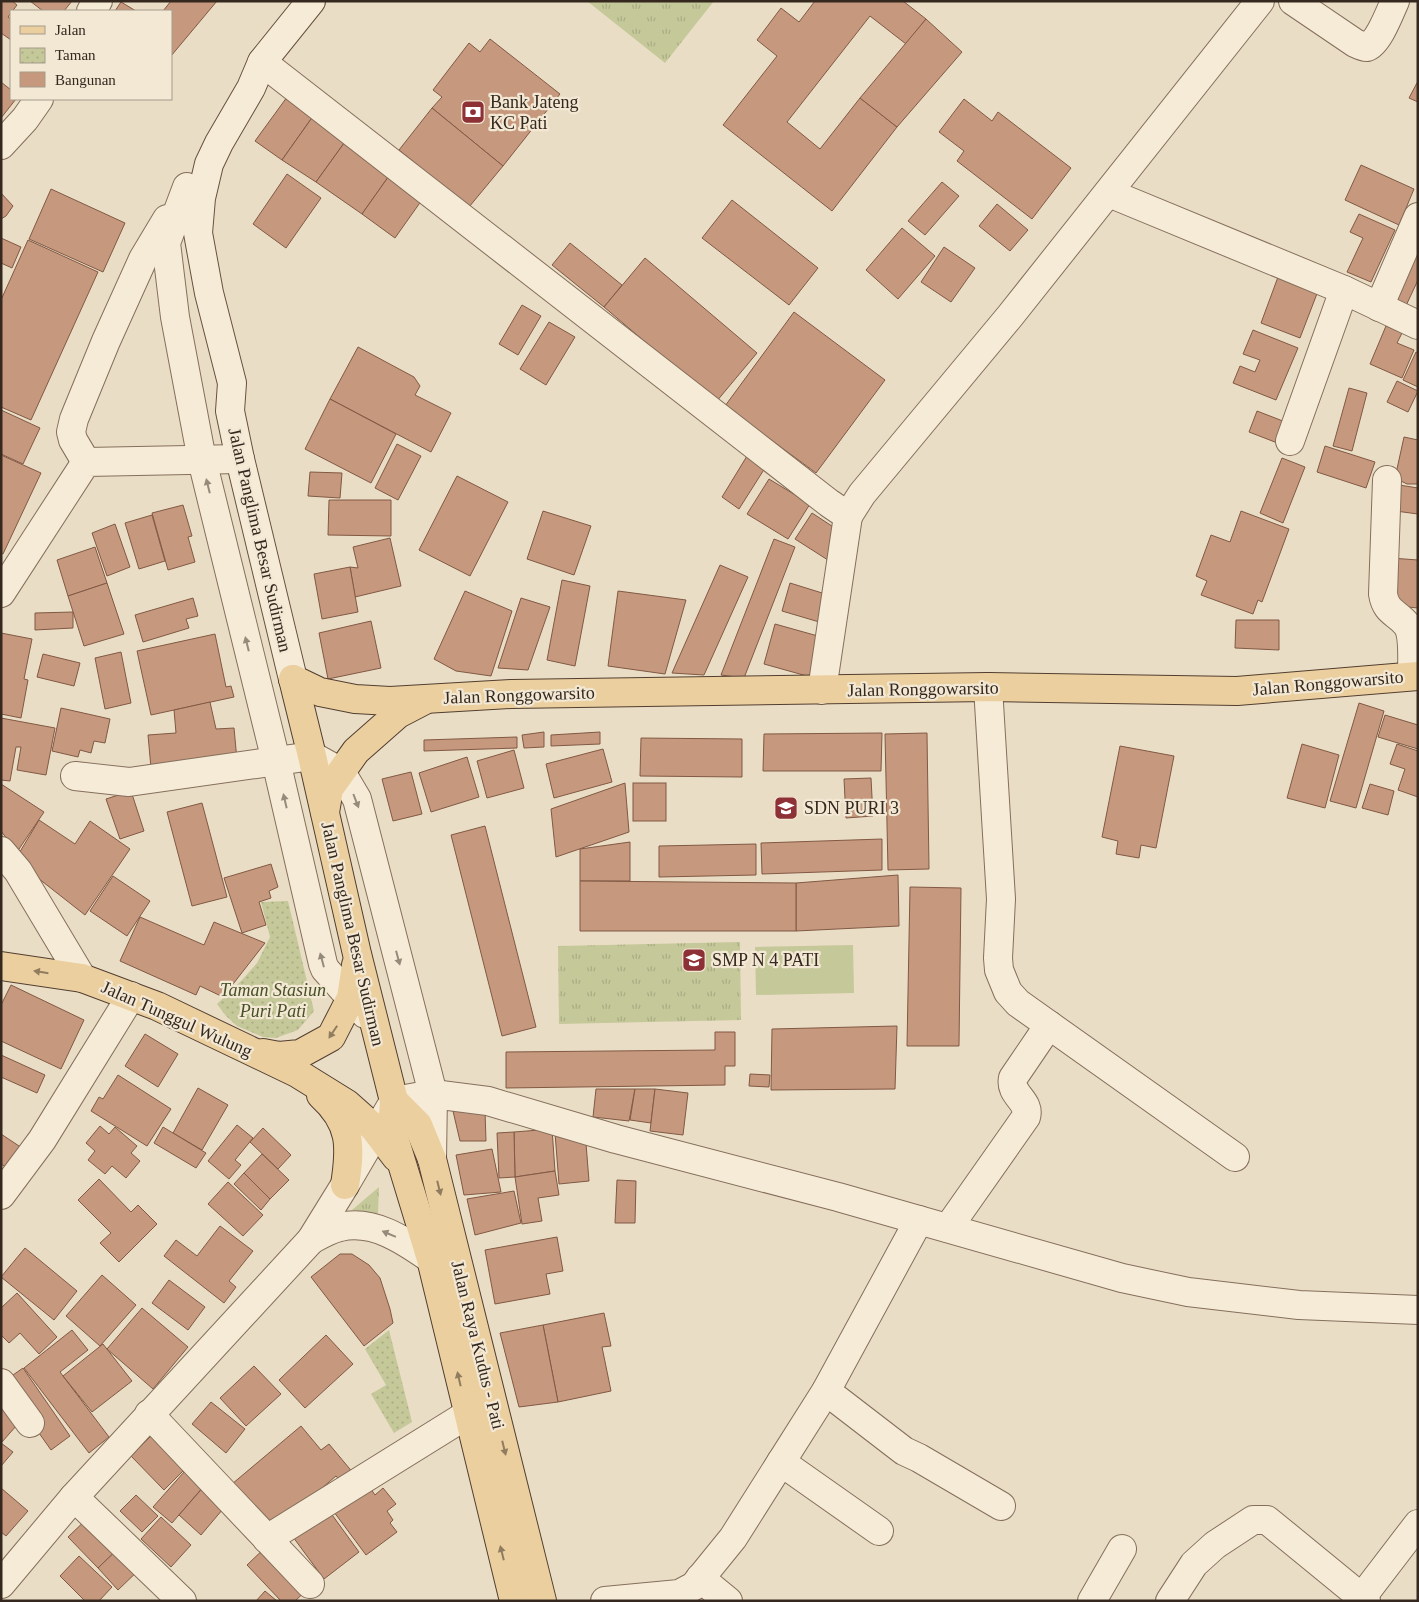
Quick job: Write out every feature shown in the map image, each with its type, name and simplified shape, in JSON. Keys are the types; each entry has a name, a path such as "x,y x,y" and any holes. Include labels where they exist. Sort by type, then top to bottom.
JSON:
{"main road":[{"name":"Jalan Ronggowarsito","path":"292,679 320,692 355,699 390,701 511,694 988,687 1237,691 1415,676"},
{"name":"Jalan Panglima Besar Sudirman","path":"292,679 394,1101"},
{"path":"325,813 329,789 356,751 398,714 429,698"},
{"path":"257,1055 279,1056 300,1054 331,1038 351,998 357,954"},
{"name":"Jalan Tunggul Wulung","path":"1,966 82,978 157,1006 257,1055"},
{"path":"257,1055 297,1073 347,1104 376,1131 402,1166"},
{"path":"297,1073 330,1103 340,1117 350,1146 345,1185"},
{"name":"Jalan Raya Kudus - Pati","path":"394,1101 418,1125 432,1159 542,1601"},
{"name":"Jalan Raya Kudus - Pati","path":"394,1101 392,1131 431,1259 514,1601"}],"street":[{"name":"Jalan Panglima Besar Sudirman","path":"292,679 240,459 230,411 232,383 209,293 198,233 201,198 209,164 230,122 251,88 262,62 311,1"},
{"path":"822,690 848,516 862,494 1010,316 1260,1"},
{"path":"1293,1 1364,47 1370,46 1376,40 1395,1"},
{"path":"374,1024 325,969 202,460 175,317 166,243 187,187 195,159 216,114 238,80 262,62 848,516"},
{"path":"1,145 26,119 38,100"},
{"path":"187,187 183,215 183,239 189,277 216,391 230,411"},
{"path":"86,462 73,440 71,432 74,418 106,341 144,259 187,187"},
{"path":"1109,193 1344,290 1418,326"},
{"path":"1379,307 1418,217"},
{"path":"1290,441 1344,290"},
{"path":"86,462 240,459"},
{"path":"3,586 86,462"},
{"path":"1387,480 1384,602 1387,607 1407,624 1410,632 1415,676"},
{"path":"988,687 1001,898 998,970 1008,992 1018,1003 1235,1157"},
{"path":"75,776 129,782 312,756 341,772 357,799 433,1094 432,1159"},
{"path":"1,851 18,871 82,978"},
{"path":"1,1195 42,1140 131,996"},
{"path":"948,1228 1026,1117 1027,1108 1011,1085 1013,1078 1049,1025"},
{"path":"1,1584 74,1497 311,1240 394,1101 433,1094 488,1101 616,1139 838,1196 1122,1278 1188,1292 1299,1305 1418,1310"},
{"path":"605,1601 679,1594 694,1586 733,1538 826,1391 919,1220"},
{"path":"311,1240 339,1227 355,1225 379,1230 402,1239 431,1259"},
{"path":"1,1383 30,1423"},
{"path":"826,1391 904,1451 1001,1506"},
{"path":"149,1414 310,1584"},
{"path":"267,1539 468,1414"},
{"path":"781,1462 879,1531"},
{"path":"74,1497 182,1601"},
{"path":"1170,1601 1194,1564 1215,1545 1253,1520 1259,1519 1267,1520 1362,1600 1418,1524"},
{"path":"1092,1601 1122,1549"},
{"path":"700,1578 728,1601"}],"green space":[{"path":"587,1 714,1 665,63"},
{"name":"Taman Stasiun Puri Pati","path":"288,901 314,1011 298,1030 276,1038 263,1037 237,1026 217,1004 257,963 270,937 261,902"},
{"path":"740,942 741,1020 559,1024 558,946"},
{"path":"853,945 854,993 756,995 755,947"},
{"path":"379,1187 378,1214 352,1210"},
{"path":"389,1330 412,1422 394,1433 371,1394 386,1385 365,1349"}],"building":[{"path":"1,1 12,1 17,5 13,10 10,10 8,17 10,18 10,39 1,33"},
{"path":"30,1 72,1 65,10 42,10"},
{"path":"171,1 217,1 172,55 172,10 164,10"},
{"path":"815,1 903,1 926,19 906,44 870,16 787,122 820,149 860,98 897,127 832,211 723,125 777,56 757,40 781,8 799,22"},
{"path":"121,2 134,10 116,10"},
{"path":"926,19 962,52 897,127 860,98"},
{"path":"490,39 560,94 503,166 432,108 442,97 433,90 469,43 480,52"},
{"path":"1418,81 1418,102 1409,98"},
{"path":"1,82 10,89 10,100 15,100 1,118"},
{"path":"290,93 316,112 282,160 255,141"},
{"path":"964,99 992,121 998,112 1071,168 1032,219 957,161 964,151 939,132"},
{"path":"432,108 503,166 469,207 399,150"},
{"path":"316,112 347,139 316,182 282,160"},
{"path":"347,139 391,173 362,214 316,182"},
{"path":"1361,165 1414,189 1399,225 1345,200"},
{"path":"391,173 424,197 395,238 362,214"},
{"path":"287,174 321,198 286,248 253,224"},
{"path":"942,182 959,196 925,235 908,221"},
{"path":"51,189 125,223 103,272 29,239"},
{"path":"1,193 13,206 6,216 1,219"},
{"path":"732,200 818,268 789,305 702,238"},
{"path":"997,204 1028,230 1010,251 979,226"},
{"path":"1359,214 1395,230 1371,282 1347,272 1363,238 1350,232"},
{"path":"902,228 935,256 898,299 866,270"},
{"path":"1,238 21,247 12,268 1,263"},
{"path":"1418,238 1418,280 1404,310 1388,303"},
{"path":"28,240 98,272 31,420 1,407 1,300"},
{"path":"570,243 622,285 604,307 552,265"},
{"path":"944,247 975,268 951,302 921,282"},
{"path":"645,258 757,353 716,402 604,307"},
{"path":"1278,277 1318,291 1300,338 1261,323"},
{"path":"522,305 541,316 518,355 499,344"},
{"path":"794,312 885,380 816,473 725,406"},
{"path":"549,322 575,337 546,385 520,369"},
{"path":"1386,326 1402,333 1397,343 1414,350 1402,378 1370,364"},
{"path":"1253,330 1298,348 1276,400 1233,383 1240,366 1255,372 1260,360 1243,354"},
{"path":"358,347 414,377 420,386 415,395 451,413 431,452 330,399"},
{"path":"1416,352 1418,353 1418,387 1403,380"},
{"path":"1397,381 1418,391 1408,412 1387,402"},
{"path":"1349,388 1367,393 1352,451 1333,446"},
{"path":"330,399 396,434 371,483 305,449"},
{"path":"1,410 40,428 23,464 1,454"},
{"path":"1257,411 1288,423 1280,444 1249,432"},
{"path":"1404,437 1418,440 1418,484 1407,484 1395,478"},
{"path":"397,444 421,456 398,500 375,488"},
{"path":"1325,446 1375,462 1366,488 1317,472"},
{"path":"1,455 41,473 3,554 1,553"},
{"path":"747,456 765,468 739,509 722,497"},
{"path":"1282,458 1305,467 1283,523 1260,513"},
{"path":"310,472 342,473 340,498 308,496"},
{"path":"457,476 508,502 470,576 419,550"},
{"path":"769,479 810,504 788,539 747,514"},
{"path":"1393,484 1418,488 1418,514 1388,510"},
{"path":"329,500 391,500 391,536 328,535"},
{"path":"183,505 192,536 188,537 195,562 168,570 152,513"},
{"path":"543,511 591,526 574,575 527,559"},
{"path":"1241,511 1289,529 1262,602 1258,600 1253,614 1201,595 1207,581 1196,576 1211,535 1230,542"},
{"path":"812,513 838,530 831,562 795,539"},
{"path":"152,515 165,561 139,569 125,523"},
{"path":"115,524 130,567 107,576 92,533"},
{"path":"390,538 401,586 355,597 350,567 358,568 353,547"},
{"path":"774,539 795,547 744,678 721,675"},
{"path":"95,547 107,583 68,596 57,560"},
{"path":"1391,558 1418,560 1418,608 1387,605"},
{"path":"720,565 748,577 704,675 672,673"},
{"path":"350,567 358,612 322,619 314,574"},
{"path":"562,580 590,586 575,666 547,660"},
{"path":"107,583 124,634 84,646 68,596"},
{"path":"790,583 835,597 826,624 782,611"},
{"path":"465,591 512,611 491,676 456,671 434,659"},
{"path":"618,591 686,600 665,674 608,666"},
{"path":"193,598 198,616 186,619 189,628 143,642 135,615"},
{"path":"521,598 550,607 528,670 498,668"},
{"path":"73,612 73,628 35,630 35,613"},
{"path":"1236,620 1279,620 1279,650 1235,648"},
{"path":"371,621 381,668 328,679 319,633"},
{"path":"775,624 825,638 814,678 764,664"},
{"path":"1,633 32,639 24,679 28,680 21,718 1,714"},
{"path":"215,634 226,687 231,686 234,697 151,715 137,651"},
{"path":"121,652 131,703 105,709 95,658"},
{"path":"43,654 80,663 74,686 37,677"},
{"path":"210,702 216,729 234,728 237,760 151,768 148,735 176,733 174,710"},
{"path":"1359,703 1384,711 1356,808 1330,801"},
{"path":"61,708 110,719 105,743 94,741 91,753 80,750 78,757 52,751"},
{"path":"1385,715 1418,725 1418,749 1378,737"},
{"path":"1,718 55,728 46,775 17,770 21,747 16,747 10,781 1,780"},
{"path":"544,732 544,747 524,748 522,735"},
{"path":"600,732 600,744 551,746 551,735"},
{"path":"882,733 881,771 763,771 764,734"},
{"path":"927,733 929,869 888,870 885,734"},
{"path":"517,737 517,748 424,751 424,740"},
{"path":"641,738 742,739 742,777 640,776"},
{"path":"1302,744 1339,755 1325,808 1287,798"},
{"path":"1397,744 1418,751 1418,797 1398,790 1405,769 1390,764"},
{"path":"1120,746 1174,756 1156,848 1141,845 1139,858 1116,854 1118,841 1102,837"},
{"path":"603,749 612,782 554,798 546,764"},
{"path":"514,750 524,788 487,798 477,761"},
{"path":"467,757 479,797 431,812 419,773"},
{"path":"411,772 422,814 393,821 382,779"},
{"path":"871,778 873,816 846,818 844,779"},
{"path":"625,783 629,832 556,857 551,809"},
{"path":"633,783 666,783 666,821 633,821"},
{"path":"1,784 44,812 17,852 1,831"},
{"path":"1370,784 1394,791 1388,815 1362,808"},
{"path":"131,791 144,831 120,839 106,799"},
{"path":"202,803 227,897 192,906 167,812"},
{"path":"39,820 75,844 90,821 130,849 85,915 15,860"},
{"path":"485,826 536,1027 502,1036 451,835"},
{"path":"882,839 882,870 762,874 761,843"},
{"path":"630,842 630,881 580,881 580,849"},
{"path":"756,844 756,875 659,877 659,846"},
{"path":"271,864 278,887 269,891 271,898 259,902 266,925 242,933 224,878"},
{"path":"898,875 899,926 796,931 796,883"},
{"path":"113,876 150,901 127,936 90,911"},
{"path":"580,881 796,883 796,931 580,931"},
{"path":"910,887 961,888 959,1046 907,1046"},
{"path":"140,917 204,945 214,922 265,943 223,997 200,986 196,995 120,961"},
{"path":"11,985 84,1020 61,1069 1,1041 1,1005"},
{"path":"897,1026 895,1089 771,1090 772,1029"},
{"path":"715,1032 735,1032 735,1066 725,1066 725,1085 506,1088 506,1052 715,1050"},
{"path":"145,1034 178,1054 158,1087 125,1066"},
{"path":"1,1055 45,1075 37,1093 1,1077"},
{"path":"750,1074 770,1075 769,1087 749,1086"},
{"path":"118,1075 171,1109 147,1146 91,1111 99,1097 103,1099"},
{"path":"198,1088 228,1105 202,1150 173,1133"},
{"path":"596,1089 635,1089 629,1121 593,1117"},
{"path":"635,1089 655,1089 651,1123 630,1120"},
{"path":"655,1089 688,1093 683,1135 650,1131"},
{"path":"453,1111 485,1111 486,1141 460,1141"},
{"path":"237,1125 253,1138 235,1160 241,1165 229,1179 208,1161"},
{"path":"100,1126 109,1134 115,1127 137,1146 131,1153 140,1161 126,1178 112,1166 105,1174 88,1160 95,1151 86,1143"},
{"path":"163,1127 206,1153 196,1168 154,1143"},
{"path":"263,1128 291,1155 278,1169 250,1142"},
{"path":"552,1129 555,1171 515,1177 514,1132"},
{"path":"585,1131 589,1181 559,1184 555,1133"},
{"path":"514,1132 515,1177 499,1178 497,1133"},
{"path":"1,1134 22,1148 9,1169 1,1164"},
{"path":"492,1149 501,1192 464,1195 456,1155"},
{"path":"262,1154 289,1180 270,1199 244,1173"},
{"path":"555,1171 559,1195 538,1198 542,1221 522,1224 515,1177"},
{"path":"244,1173 270,1199 261,1210 234,1184"},
{"path":"99,1179 131,1212 138,1205 157,1224 119,1262 100,1243 111,1233 78,1200"},
{"path":"617,1180 636,1181 635,1223 615,1223"},
{"path":"228,1182 263,1215 243,1236 208,1204"},
{"path":"514,1191 521,1223 475,1235 467,1199"},
{"path":"220,1226 253,1251 229,1281 236,1287 224,1303 164,1256 176,1240 197,1256"},
{"path":"557,1237 563,1271 546,1274 550,1294 495,1304 485,1250"},
{"path":"25,1248 77,1291 54,1320 1,1277"},
{"path":"340,1254 352,1254 369,1265 380,1278 390,1309 393,1323 364,1346 311,1277"},
{"path":"102,1275 136,1305 100,1346 66,1316"},
{"path":"169,1280 205,1307 188,1330 152,1303"},
{"path":"17,1293 57,1337 39,1354 20,1333 9,1343 1,1335 1,1308"},
{"path":"142,1308 188,1347 153,1389 107,1349"},
{"path":"604,1313 611,1346 602,1347 611,1391 558,1402 543,1325"},
{"path":"543,1325 558,1402 519,1407 500,1333"},
{"path":"72,1330 88,1350 60,1372 109,1437 89,1453 24,1368"},
{"path":"326,1335 353,1364 305,1408 279,1380"},
{"path":"103,1344 132,1381 92,1412 63,1376"},
{"path":"254,1366 281,1394 246,1426 220,1398"},
{"path":"23,1368 70,1436 51,1450 3,1382"},
{"path":"6,1402 24,1417 2,1442 1,1408"},
{"path":"211,1402 245,1429 226,1453 192,1424"},
{"path":"301,1426 321,1450 329,1444 354,1474 343,1484 336,1476 272,1531 232,1484"},
{"path":"160,1427 193,1461 164,1490 131,1456"},
{"path":"1,1443 13,1452 1,1466"},
{"path":"192,1463 210,1479 172,1523 153,1507"},
{"path":"366,1482 375,1495 383,1488 396,1504 387,1511 393,1520 390,1523 397,1532 366,1555 331,1508"},
{"path":"206,1484 228,1503 201,1535 179,1515"},
{"path":"1,1488 28,1511 6,1536 1,1532"},
{"path":"136,1495 158,1516 142,1532 120,1511"},
{"path":"330,1512 359,1552 324,1579 293,1537"},
{"path":"92,1514 122,1545 98,1568 68,1537"},
{"path":"161,1517 191,1545 171,1567 141,1539"},
{"path":"269,1544 310,1587 295,1601 281,1601 247,1565"},
{"path":"122,1545 142,1567 118,1590 98,1568"},
{"path":"79,1556 112,1587 99,1601 85,1601 60,1576"},
{"path":"265,1591 277,1601 256,1601"}],"place":[{"name":"Bank Jateng KC Pati","path":"473,112"},
{"name":"SDN PURI 3","path":"786,808"},
{"name":"SMP N 4 PATI","path":"694,960"}]}
